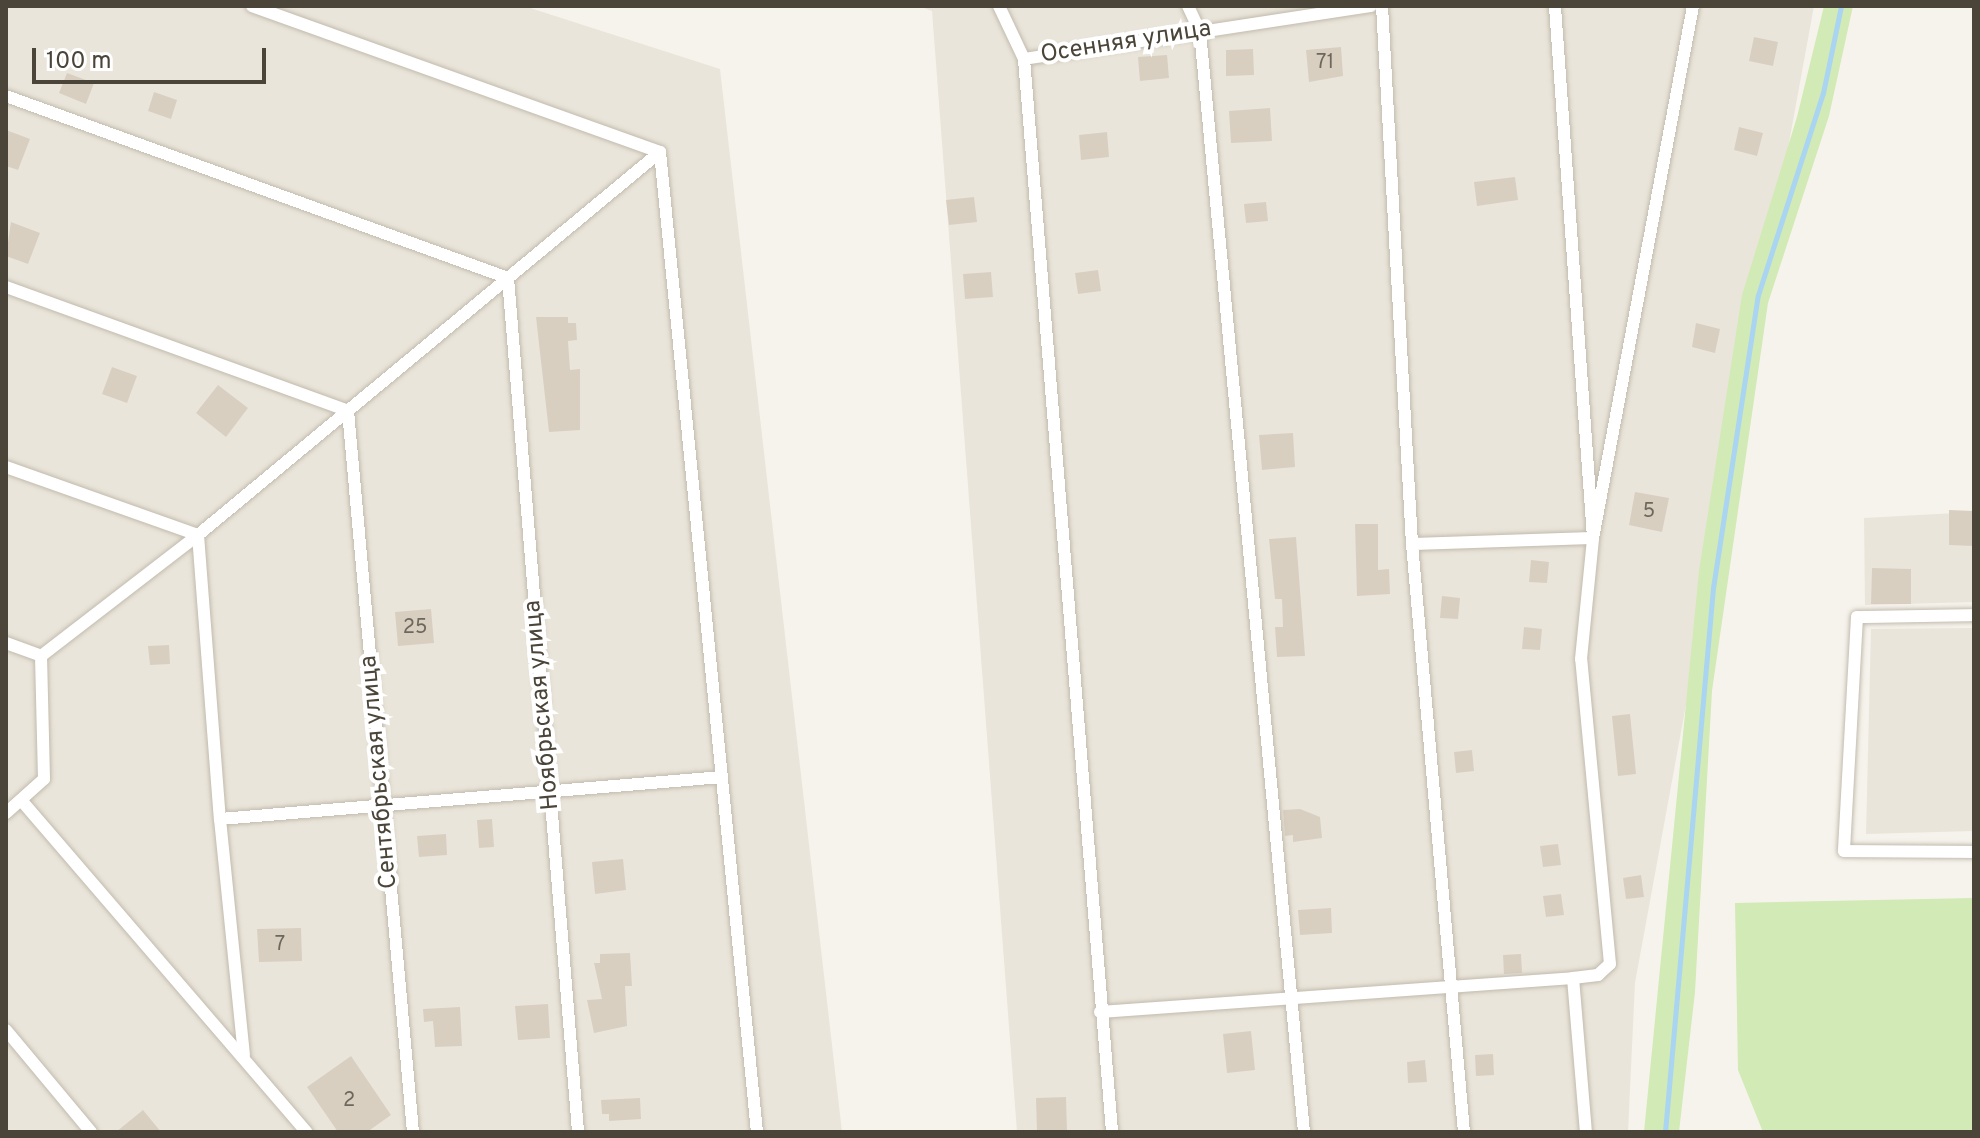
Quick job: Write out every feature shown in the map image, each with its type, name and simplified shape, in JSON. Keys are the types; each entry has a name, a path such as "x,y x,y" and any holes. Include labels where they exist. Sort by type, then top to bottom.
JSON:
{"street":[{"path":"252,6 660,152"},
{"path":"999,6 1024,59 1112,1132"},
{"path":"1188,6 1200,32 1295,1000 1304,1132"},
{"name":"Осенняя улица","path":"1024,59 1371,6"},
{"path":"1382,6 1412,544 1464,1132"},
{"path":"1555,6 1593,538"},
{"path":"1100,1012 1573,978 1598,975 1610,964 1581,659 1593,538 1693,6"},
{"path":"6,96 508,278"},
{"path":"41,656 198,535 660,152"},
{"path":"660,152 757,1132"},
{"name":"Ноябрьская улица","path":"508,278 578,1132"},
{"path":"6,287 348,411"},
{"name":"Сентябрьская улица","path":"348,411 413,1132"},
{"path":"6,467 198,535"},
{"path":"198,535 220,819 244,1056"},
{"path":"1412,544 1593,538"},
{"path":"1974,615 1857,617 1844,851 1974,852"},
{"path":"6,643 41,656"},
{"path":"6,813 44,779 41,656"},
{"path":"220,819 722,777"},
{"path":"21,800 307,1132"},
{"path":"1573,978 1586,1132"},
{"path":"6,1030 91,1132"}],"shaded area":[{"path":"6,6 524,6 720,69 842,1132 6,1132"},
{"path":"919,6 1814,6 1635,983 1628,1132 1017,1132 932,11"},
{"path":"1974,512 1974,602 1865,605 1864,518"},
{"path":"1974,628 1974,831 1866,834 1871,629"}],"green space":[{"path":"1824,6 1853,6 1829,116 1768,303 1712,691 1695,992 1679,1132 1644,1132 1699,571 1742,295 1797,117"},
{"path":"1974,898 1974,1132 1763,1132 1738,1070 1735,903"}],"building":[{"path":"1754,37 1778,42 1773,66 1749,61"},
{"path":"1341,47 1343,76 1309,82 1306,50"},
{"path":"1253,49 1254,75 1226,76 1226,50"},
{"path":"1167,55 1169,78 1140,81 1138,57"},
{"path":"67,73 94,83 86,104 59,93"},
{"path":"154,92 177,100 171,119 148,111"},
{"path":"1270,108 1272,141 1231,143 1229,111"},
{"path":"1739,127 1763,133 1757,156 1734,150"},
{"path":"6,130 30,139 18,170 6,166"},
{"path":"1107,132 1109,157 1081,160 1079,135"},
{"path":"1515,177 1518,200 1477,206 1474,182"},
{"path":"974,197 977,222 949,225 946,200"},
{"path":"1266,202 1268,221 1246,223 1244,204"},
{"path":"11,222 40,233 28,264 6,256"},
{"path":"1098,270 1101,291 1078,294 1075,273"},
{"path":"991,272 993,297 965,299 963,274"},
{"path":"536,317 568,317 568,323 576,323 577,340 568,341 570,370 580,369 580,430 549,432"},
{"path":"1696,323 1720,329 1715,353 1692,347"},
{"path":"112,367 137,376 127,403 102,394"},
{"path":"218,385 248,408 226,437 196,413"},
{"path":"1293,433 1295,467 1262,470 1259,435"},
{"path":"1635,492 1669,498 1662,532 1629,525"},
{"path":"1949,510 1974,511 1974,546 1949,545"},
{"path":"1355,524 1378,524 1378,570 1389,569 1390,594 1357,596"},
{"path":"1296,537 1305,656 1277,657 1275,627 1283,627 1282,599 1275,599 1269,539"},
{"path":"1531,560 1549,562 1547,583 1529,582"},
{"path":"1872,568 1911,569 1911,604 1871,604"},
{"path":"1442,596 1460,598 1458,619 1440,618"},
{"path":"431,609 434,643 398,646 395,612"},
{"path":"1524,627 1542,629 1540,650 1522,649"},
{"path":"169,645 170,664 150,665 148,646"},
{"path":"1630,714 1636,774 1618,776 1612,716"},
{"path":"1472,750 1474,771 1456,773 1454,752"},
{"path":"1300,809 1320,817 1322,838 1293,842 1293,835 1285,836 1283,810"},
{"path":"492,819 494,847 479,848 477,820"},
{"path":"446,834 447,855 419,857 417,836"},
{"path":"1558,844 1561,865 1543,867 1540,846"},
{"path":"623,859 626,890 595,894 592,862"},
{"path":"1641,875 1644,897 1626,899 1623,878"},
{"path":"1561,894 1564,915 1546,917 1543,896"},
{"path":"1331,908 1332,933 1300,935 1298,910"},
{"path":"301,928 302,961 259,962 257,929"},
{"path":"630,953 632,986 625,986 627,1026 594,1033 587,1000 602,999 594,963 600,963 600,954"},
{"path":"1521,954 1522,973 1504,974 1503,955"},
{"path":"548,1004 550,1038 518,1040 515,1006"},
{"path":"460,1007 462,1046 435,1047 433,1021 424,1022 423,1009"},
{"path":"1251,1031 1255,1070 1227,1073 1223,1034"},
{"path":"1493,1054 1494,1075 1476,1076 1475,1055"},
{"path":"351,1056 391,1115 367,1132 338,1132 307,1087"},
{"path":"1425,1060 1427,1082 1408,1083 1407,1062"},
{"path":"1066,1097 1067,1132 1037,1132 1036,1098"},
{"path":"640,1098 641,1119 609,1121 609,1114 602,1114 601,1100"},
{"path":"143,1110 161,1132 116,1132"}],"waterway":[{"path":"1665,1132 1713,588 1758,295 1823,93 1841,6"}]}
